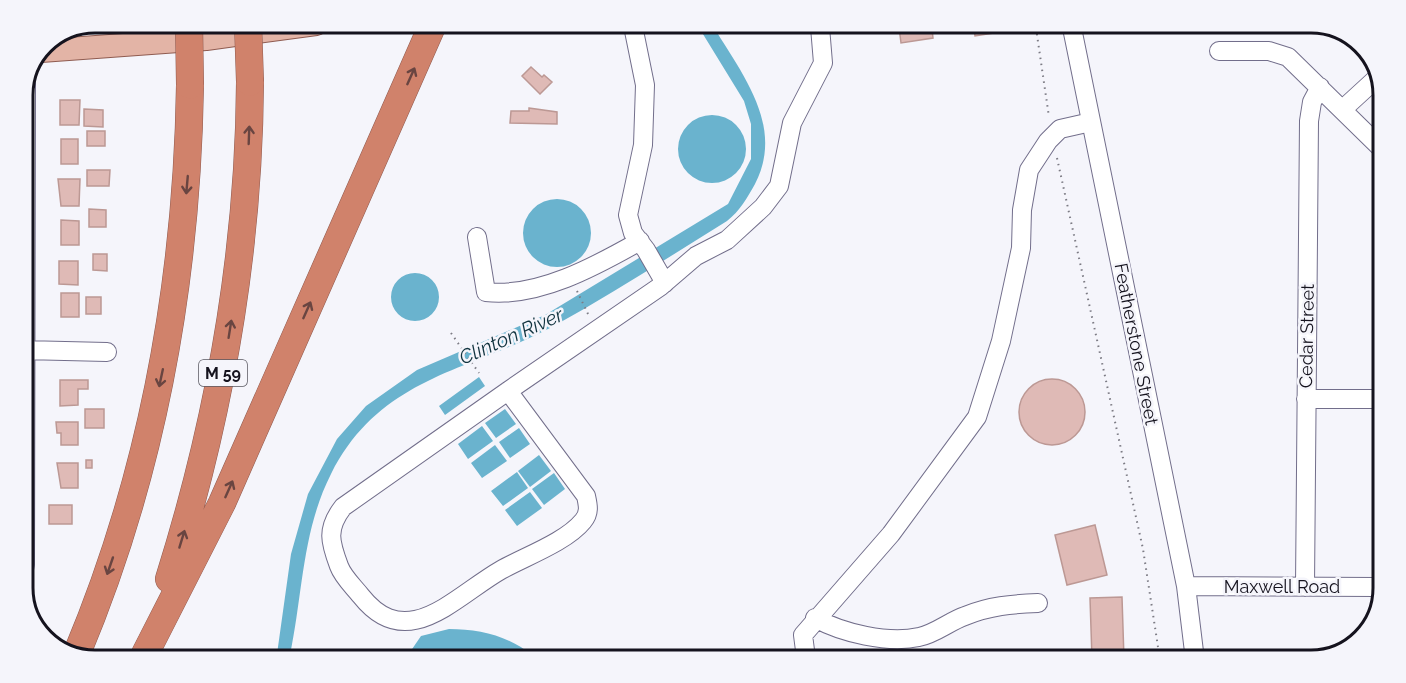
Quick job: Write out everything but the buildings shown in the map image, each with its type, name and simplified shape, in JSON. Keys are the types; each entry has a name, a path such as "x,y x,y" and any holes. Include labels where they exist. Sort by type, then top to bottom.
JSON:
{"highway":[{"path":"79,648 100,594 129,505 166,352 184,220 190,85 189,33"},
{"name":"M 59","path":"145,650 185,529 222,382 244,221 250,82 248,33"},
{"path":"146,650 222,503 429,33"}],"main road":[{"path":"52,50 175,42 246,33"}],"street":[{"path":"634,33 645,85 643,145 628,215 633,233 662,278"},
{"path":"508,391 586,496 589,511 584,521 572,532 499,571 421,621 389,621 372,610 341,570 330,541 333,520 343,507 508,391 662,278 696,256 727,240 763,207 779,186 792,123 823,63 820,33"},
{"name":"Featherstone Street","path":"1073,33 1186,586 1194,650"},
{"path":"1219,51 1269,51 1284,54 1373,140"},
{"path":"1343,109 1372,83"},
{"name":"Cedar Street","path":"1305,587 1309,121 1312,102 1320,87"},
{"path":"805,650 803,635 815,618 891,534 977,417 1001,341 1021,248 1022,210 1029,170 1060,129 1091,122"},
{"path":"477,237 486,292 503,294 528,289 643,246"},
{"path":"33,350 107,352"},
{"path":"1306,399 1373,399"},
{"name":"Maxwell Road","path":"1186,586 1373,587"},
{"path":"815,618 837,630 880,638 919,637 964,616 997,605 1038,603"}],"path":[{"path":"1037,33 1053,137 1141,539 1154,605 1159,650"},
{"path":"577,293 591,322"},
{"path":"451,333 479,373"}],"water":[{"name":"Clinton River","path":"702,33 717,33 747,82 763,121 765,142 763,163 755,184 743,204 727,221 552,327 428,381 400,397 374,416 351,442 331,474 321,496 304,563 291,650 278,650 291,554 308,494 337,439 366,406 417,370 545,315 728,204 751,159 751,124 744,101"},
{"path":"712,115 725,117 736,125 744,136 746,149 744,162 736,173 725,181 712,183 699,181 688,173 680,162 678,149 680,136 688,125 699,117"},
{"path":"557,199 570,202 581,209 588,220 591,233 588,246 581,257 570,264 557,267 544,264 533,257 526,246 523,233 526,220 533,209 544,202"},
{"path":"410,273 420,273 435,283 439,297 438,306 429,317 420,321 410,321 395,311 391,302 391,292 401,277"},
{"path":"479,377 485,386 445,415 439,406"},
{"path":"505,409 516,424 496,438 485,423"},
{"path":"482,426 493,441 468,459 458,444"},
{"path":"519,428 530,444 510,458 499,442"},
{"path":"495,445 507,461 482,478 471,463"},
{"path":"539,455 551,471 530,487 518,471"},
{"path":"517,472 528,488 503,506 491,491"},
{"path":"554,473 565,489 544,505 532,489"},
{"path":"530,492 542,508 517,526 505,510"},
{"path":"449,629 472,630 494,635 525,650 411,650 421,636"}]}
